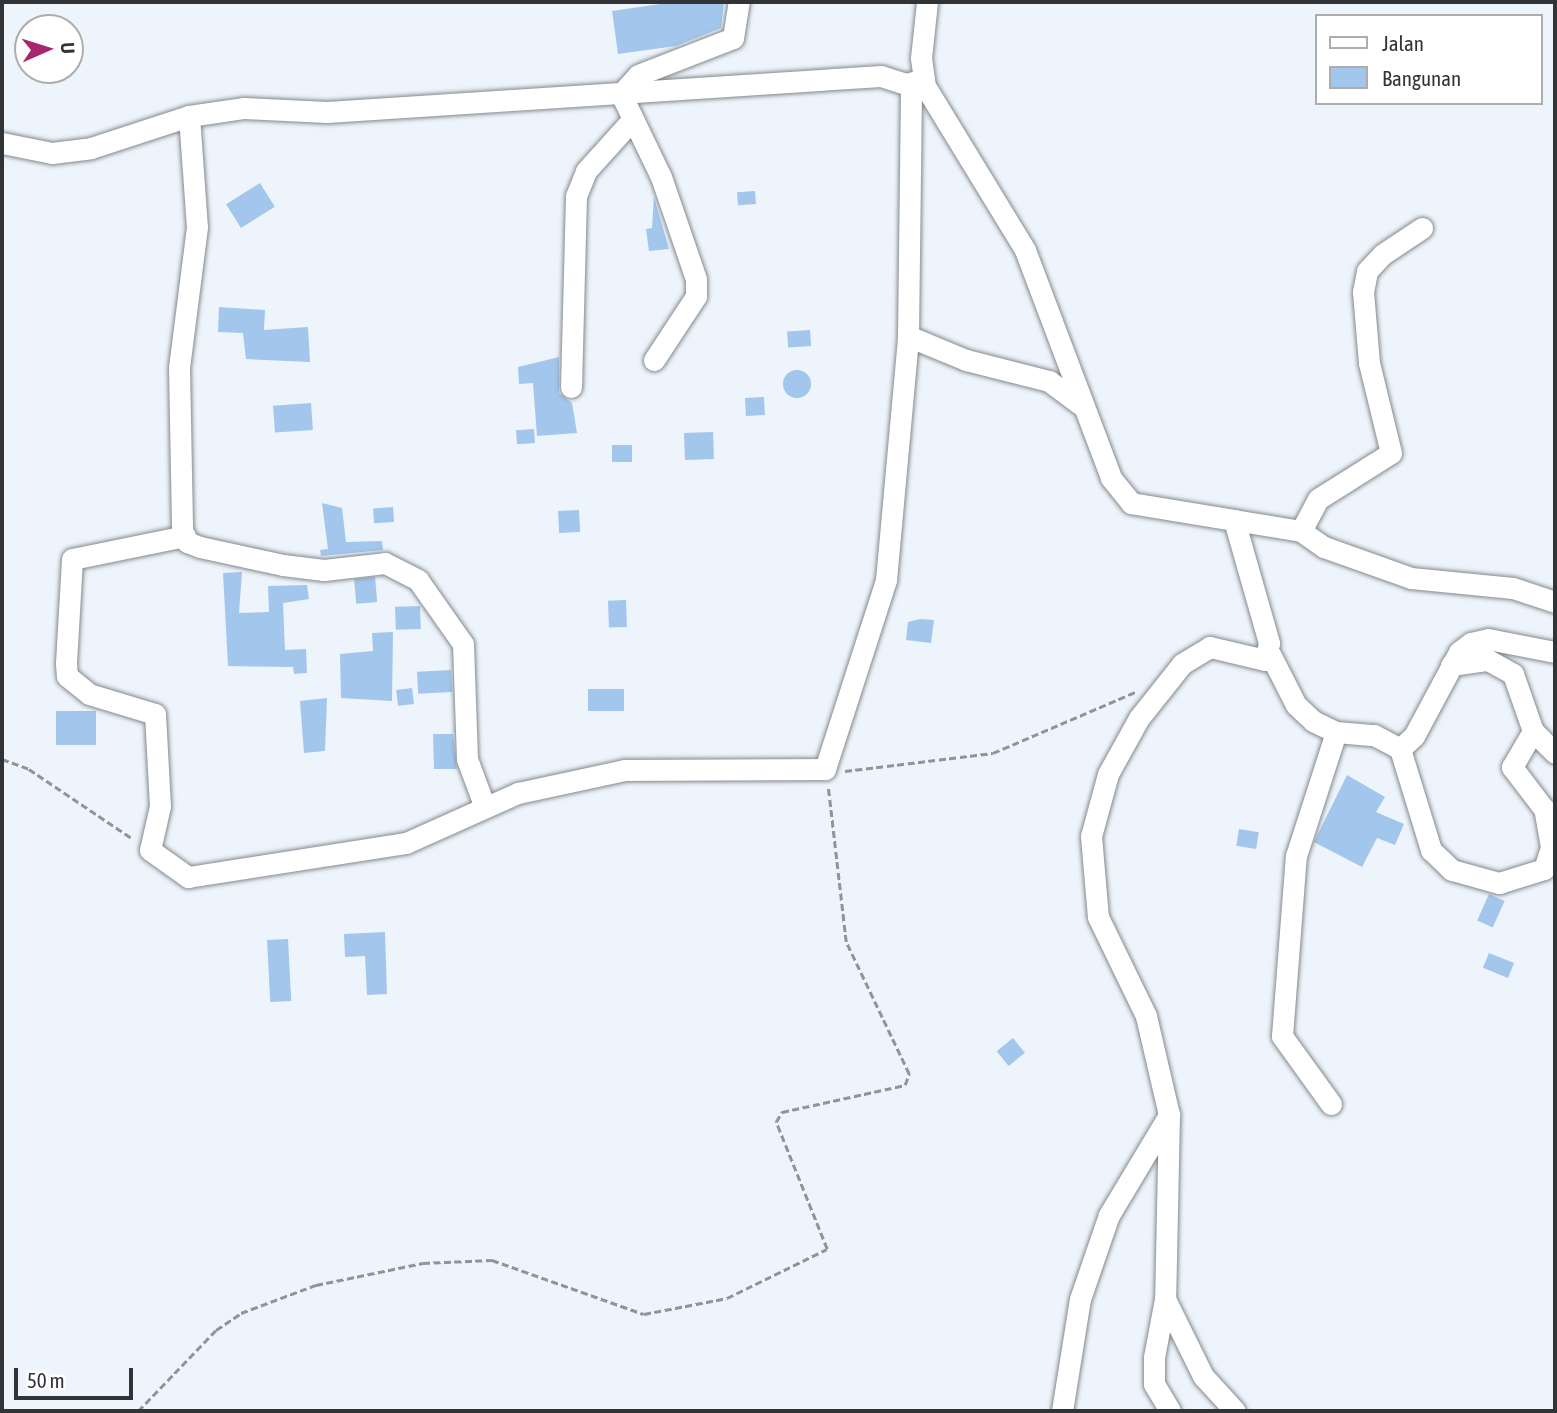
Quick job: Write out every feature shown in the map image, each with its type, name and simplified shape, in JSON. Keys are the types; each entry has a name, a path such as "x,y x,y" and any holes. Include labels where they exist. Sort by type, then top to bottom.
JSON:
{"street":[{"path":"621,94 638,75 733,38 739,2"},
{"path":"484,805 467,759 463,644 418,580 385,563 302,569 201,547 185,536 86,552 69,567 67,676 89,694 155,714 160,806 150,850 201,879 407,843 465,821 484,805 624,771 825,769 886,580 908,336 917,81 927,2"},
{"path":"2,143 52,153 92,148 189,116 621,94 881,76 917,81 1025,250 1080,404 1111,478 1131,503 1301,531 1375,569 1513,588 1555,602"},
{"path":"621,94 631,121 660,177 696,279 687,314 654,360"},
{"path":"185,536 179,368 197,228 189,116"},
{"path":"571,387 576,196 586,171 631,121"},
{"path":"1301,531 1318,499 1391,453 1369,363 1363,292 1367,271 1383,254 1422,228"},
{"path":"908,336 966,360 1049,381 1080,404"},
{"path":"1234,520 1269,654 1296,705 1336,732 1374,735 1400,749 1440,864 1513,882 1550,861 1545,809 1512,767 1533,731"},
{"path":"1400,749 1414,736 1451,665 1471,643 1488,639 1555,652"},
{"path":"1170,1411 1154,1384 1165,1299 1169,1115 1154,1039 1098,917 1090,875 1091,836 1108,774 1161,689 1196,650 1224,648 1253,660 1269,654"},
{"path":"1451,665 1488,660 1513,674 1533,731 1555,754"},
{"path":"1331,1104 1282,1036 1298,845 1336,732"},
{"path":"1062,1411 1080,1299 1109,1214 1169,1115"},
{"path":"1165,1299 1203,1376 1235,1411"}],"path":[{"path":"138,1411 216,1329 251,1308 326,1283 423,1263 492,1260 645,1314 727,1298 827,1250 776,1122 782,1112 905,1085 909,1074 846,942 825,769 993,753 1130,692 1161,689"},
{"path":"2,759 29,769 150,850"}],"building":[{"path":"674,2 724,2 721,28 676,46 618,54 612,11"},
{"path":"260,183 275,207 241,228 226,204"},
{"path":"755,191 756,204 738,205 737,192"},
{"path":"654,197 669,249 649,251 646,229 652,228"},
{"path":"219,307 265,310 264,330 308,327 310,362 246,359 243,333 218,332"},
{"path":"810,330 811,346 788,348 787,332"},
{"path":"559,357 559,393 572,403 577,433 537,436 533,383 519,384 518,367"},
{"path":"797,370 807,374 811,384 807,394 797,398 787,394 783,384 787,374"},
{"path":"764,397 765,415 746,416 745,398"},
{"path":"311,403 313,430 275,433 273,406"},
{"path":"534,429 535,443 517,444 516,430"},
{"path":"713,432 714,459 685,460 684,433"},
{"path":"612,445 632,445 632,462 612,462"},
{"path":"322,503 342,508 346,542 382,541 383,550 321,556 320,550 328,549"},
{"path":"393,507 394,522 374,523 373,508"},
{"path":"579,510 580,532 559,533 558,511"},
{"path":"242,572 239,613 269,612 268,586 307,585 309,599 283,603 285,650 306,649 307,673 294,674 293,667 228,666 223,573"},
{"path":"375,577 377,602 356,604 354,579"},
{"path":"626,600 627,627 609,628 608,601"},
{"path":"420,606 421,629 396,630 395,607"},
{"path":"934,620 931,643 906,640 908,622"},
{"path":"393,632 392,701 341,698 340,654 373,651 372,633"},
{"path":"451,670 452,692 418,694 417,672"},
{"path":"412,688 414,704 398,706 396,690"},
{"path":"588,689 624,689 624,711 588,711"},
{"path":"327,698 325,751 304,753 300,701"},
{"path":"56,711 96,711 96,745 56,745"},
{"path":"433,734 453,734 457,769 434,769"},
{"path":"1347,775 1385,797 1376,812 1404,824 1395,845 1377,838 1362,867 1314,842"},
{"path":"1239,829 1259,832 1256,849 1236,846"},
{"path":"1489,894 1505,901 1493,927 1477,920"},
{"path":"385,932 387,994 367,995 365,956 345,957 344,934"},
{"path":"288,939 291,1001 270,1002 267,940"},
{"path":"1489,953 1514,963 1508,978 1483,968"},
{"path":"1013,1038 1025,1053 1009,1066 997,1051"}]}
